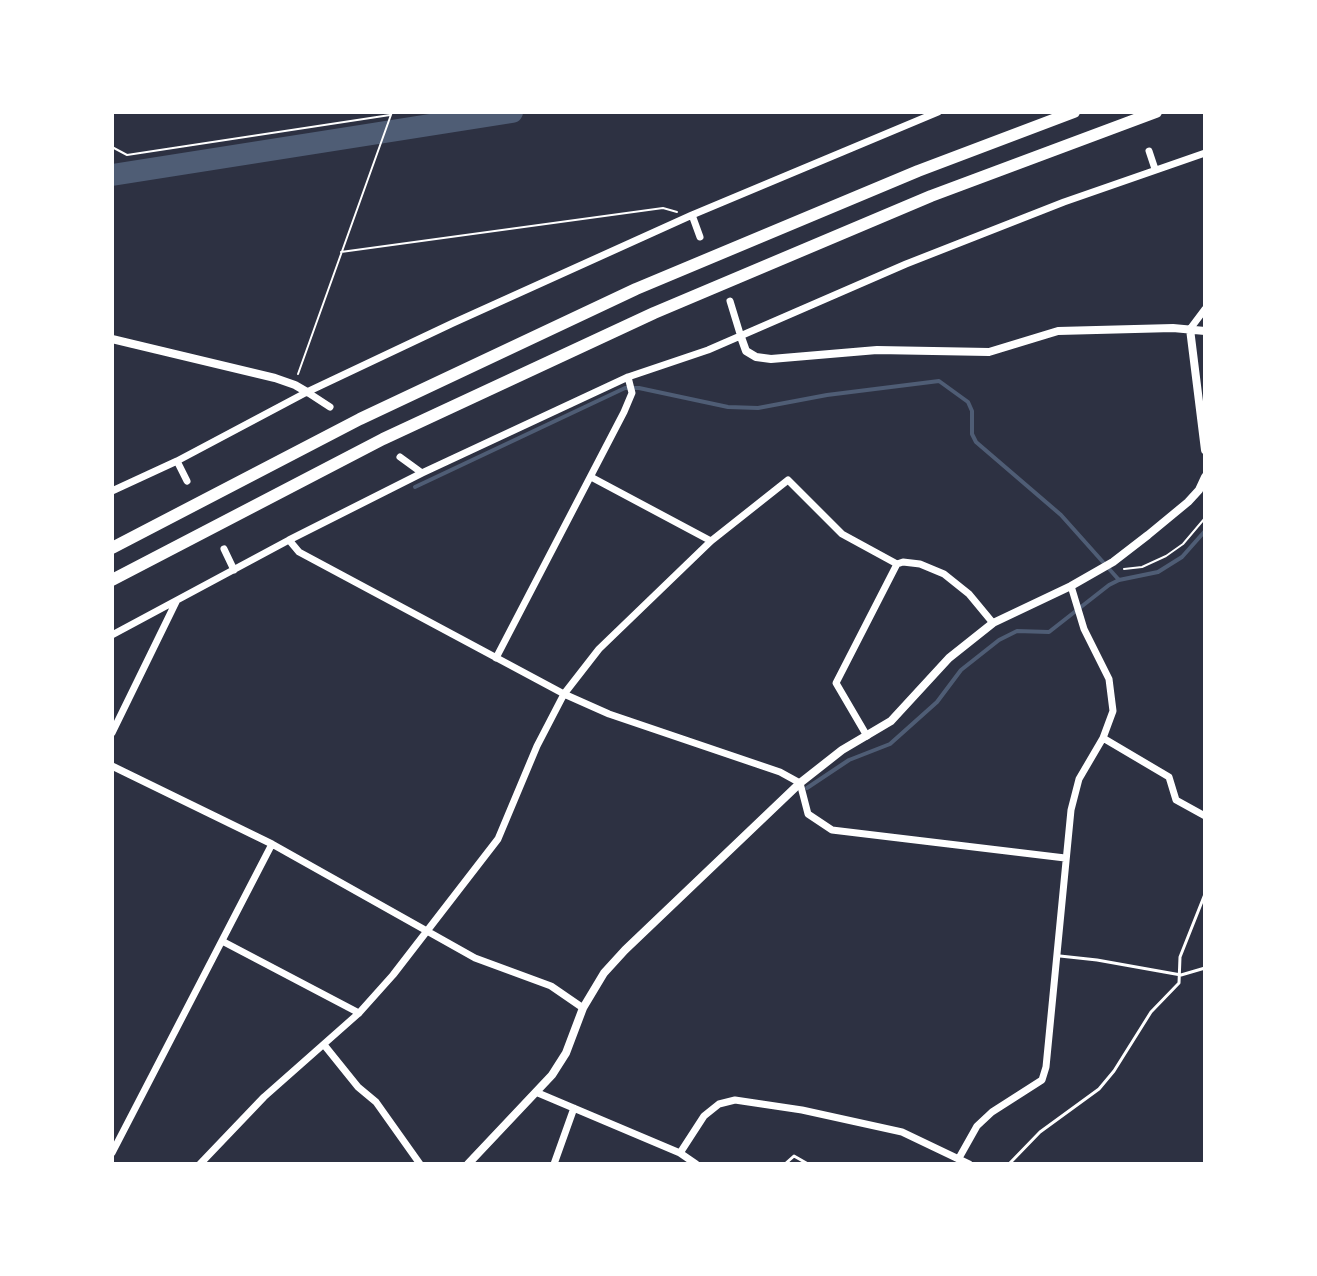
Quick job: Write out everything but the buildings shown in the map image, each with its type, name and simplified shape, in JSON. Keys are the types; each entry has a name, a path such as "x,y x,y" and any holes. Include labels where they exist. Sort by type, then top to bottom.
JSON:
{"highway":[{"path":"112,548 360,419 636,289 918,171 1074,112"},
{"path":"112,580 383,439 654,313 931,196 1156,112"}],"street":[{"path":"112,491 177,461 307,392 692,215 938,112"},
{"path":"1149,151 1155,169"},
{"path":"112,635 422,473 906,264 1155,169 1205,153"},
{"path":"692,215 700,237"},
{"path":"730,301 746,351 756,357 771,359 877,350 989,352 1058,331 1205,331"},
{"path":"1205,309 1190,329 1202,405 1205,450"},
{"path":"112,339 295,385 330,407"},
{"path":"496,658 591,477 630,384"},
{"path":"400,457 422,473"},
{"path":"177,461 187,481"},
{"path":"591,477 711,541"},
{"path":"468,1164 538,1093 566,1053 583,1008 604,973 800,783 842,750 891,721 949,658 993,623 1071,586 1112,562 1188,502 1205,477"},
{"path":"200,1164 264,1097 359,1013 429,930 440,911 498,839 537,746 564,694 599,649 711,541 788,480 842,534 897,564"},
{"path":"289,540 299,552 564,694 609,714 780,772 800,783 808,814 832,830 1065,858"},
{"path":"224,549 234,570"},
{"path":"867,736 836,683 897,564 920,564 944,574 969,594 993,623"},
{"path":"959,1158 985,1119 1042,1080 1046,1067 1071,810 1079,779 1103,738 1113,711 1109,679 1078,611 1071,586"},
{"path":"112,733 176,602"},
{"path":"1103,738 1169,777 1176,800 1205,816"},
{"path":"112,766 272,844 475,958 551,986 583,1008"},
{"path":"112,1153 272,844"},
{"path":"222,941 359,1013"},
{"path":"325,1046 358,1087 376,1102 420,1164"},
{"path":"538,1093 680,1153 696,1164"},
{"path":"680,1153 704,1116 719,1104 735,1100 802,1110 902,1132 969,1164"},
{"path":"554,1164 574,1108"}],"lane":[{"path":"1009,1164 1062,1114 1099,1089 1151,1012 1179,983 1180,957 1205,894"},
{"path":"1055,956 1181,975 1205,968"},
{"path":"785,1164 794,1156 808,1164"}],"path":[{"path":"112,147 127,155 391,115 295,385"},
{"path":"341,252 663,208 692,215"},
{"path":"1112,562 1123,569 1142,567 1166,556 1183,544 1205,518"}],"waterway":[{"path":"112,175 512,112"},
{"path":"415,487 625,388 639,388 728,407 758,408 827,395 939,381 968,402 976,442 1061,515 1119,580"},
{"path":"807,788 849,760 890,744 937,702 961,670 999,640 1017,631 1049,632 1109,585 1158,572 1182,557 1205,531"}]}
